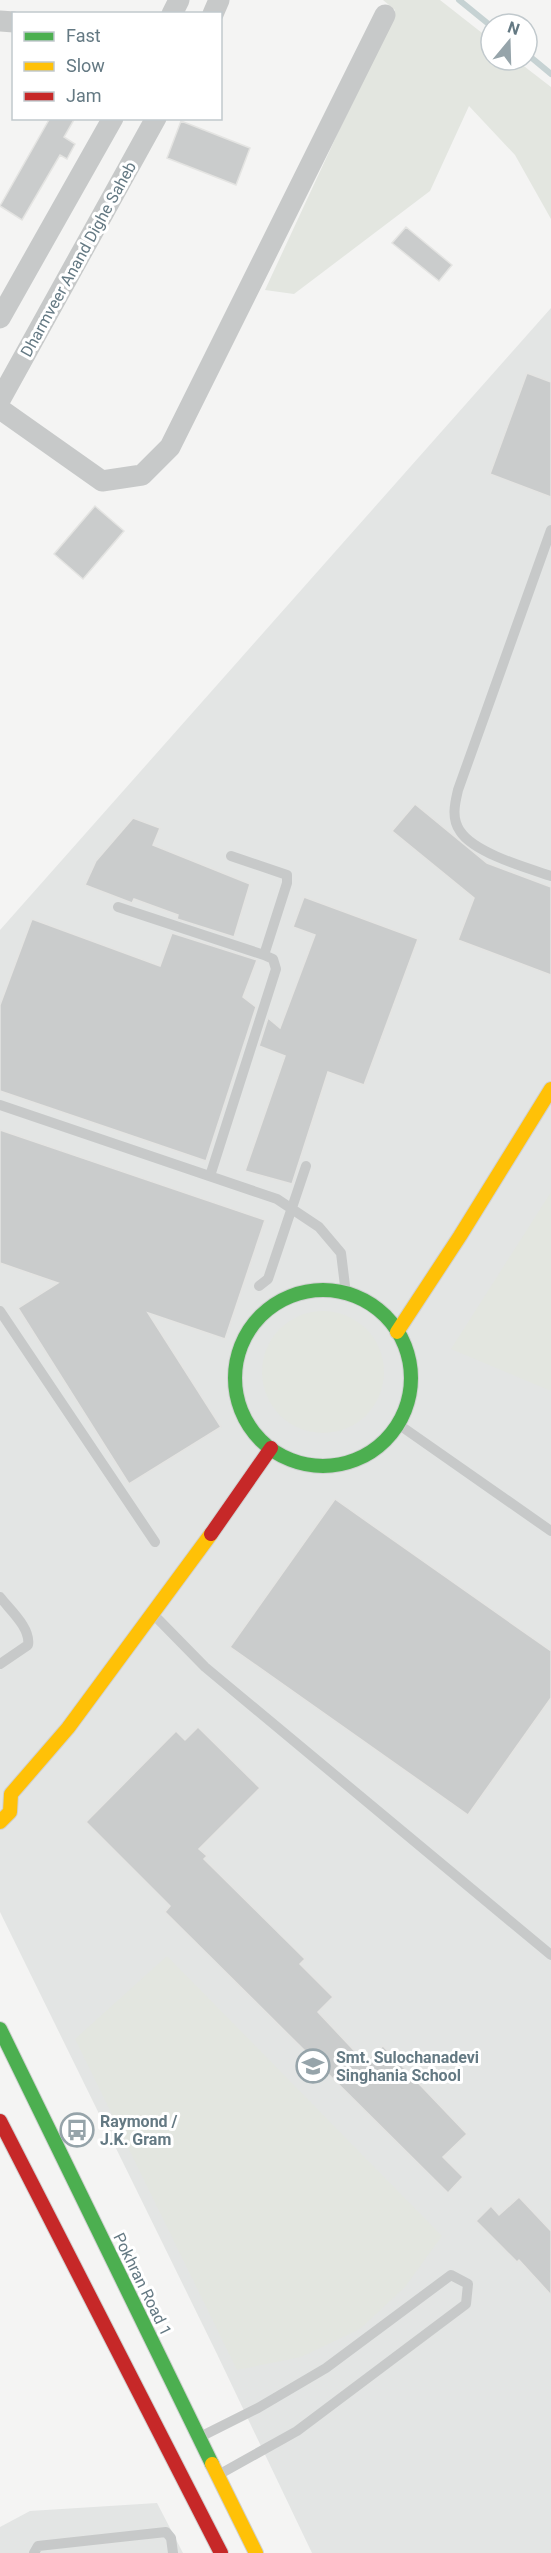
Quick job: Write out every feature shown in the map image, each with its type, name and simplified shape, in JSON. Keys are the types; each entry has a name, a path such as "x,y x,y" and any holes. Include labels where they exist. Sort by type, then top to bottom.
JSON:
{"street":[{"path":"0,409 102,481 142,475 170,447 384,15"},
{"path":"0,318 112,120"},
{"name":"Dharmveer Anand Dighe Saheb","path":"0,400 155,120"},
{"path":"397,1332 460,1236 551,1089"},
{"path":"314,1291 346,1294 375,1308 388,1318 397,1332 410,1362 409,1395 398,1424 377,1448 363,1456 332,1465 300,1463 271,1448 248,1425 237,1395 236,1363 244,1340 258,1320 283,1300 314,1291"},
{"path":"0,1822 10,1812 6,1794 68,1728 151,1612 180,1579 271,1448"},
{"name":"Pokhran Road 1","path":"0,2029 256,2553"},
{"path":"0,2122 67,2230 221,2553"},
{"path":"67,2230 93,2218"}],"lane":[{"path":"551,530 458,790 453,810 459,831 481,849 510,863 551,876"},
{"path":"231,856 287,875 287,883 264,955"},
{"path":"118,907 273,959 276,969 210,1176"},
{"path":"0,1105 277,1199 319,1227 341,1253 346,1294"},
{"path":"259,1286 268,1279 306,1166"},
{"path":"0,1311 155,1542"},
{"path":"398,1424 551,1532"},
{"path":"0,1597 30,1639 28,1645 0,1664"},
{"path":"151,1612 205,1667 551,1955"},
{"path":"199,2437 258,2408 326,2368 451,2275 468,2284 466,2304 297,2431 218,2475"},
{"path":"34,2553 38,2546 166,2532 171,2538 173,2553"}],"shaded area":[{"path":"383,0 440,0 479,31 479,72 532,72 551,87 551,219 515,155 469,106 430,191 294,294 265,290 395,10"},
{"path":"551,308 551,2553 312,2553 0,1912 0,930"},
{"path":"551,1192 551,1391 451,1349"},
{"path":"323,1311 346,1315 366,1329 380,1349 384,1372 380,1395 366,1415 346,1429 323,1433 300,1429 280,1415 266,1395 262,1372 266,1349 280,1329 300,1315"},
{"path":"167,1956 442,2236 405,2287 360,2329 301,2357 237,2370 75,2039"},
{"path":"157,2503 183,2553 0,2553 0,2527 30,2511"}],"building":[{"path":"49,120 74,120 64,137 75,144 67,159 60,155 22,220 0,206"},
{"path":"181,121 250,148 236,185 167,158"},
{"path":"406,227 452,265 439,281 392,243"},
{"path":"527,373 551,382 551,497 490,474"},
{"path":"95,506 124,531 83,579 54,554"},
{"path":"415,804 487,863 551,887 551,975 458,940 474,898 392,831"},
{"path":"133,818 160,828 153,845 250,884 234,937 177,919 178,915 134,899 132,903 85,885 96,861"},
{"path":"304,897 418,939 364,1085 328,1072 292,1184 245,1171 285,1056 259,1046 268,1018 280,1028 315,935 293,927"},
{"path":"32,919 160,966 172,933 257,960 243,997 256,1007 206,1161 0,1091 0,1005"},
{"path":"0,1130 265,1220 225,1339 148,1313 221,1427 129,1484 18,1308 58,1283 0,1263"},
{"path":"335,1499 551,1651 551,1698 468,1815 230,1647"},
{"path":"198,1727 260,1788 199,1849 207,1856 204,1859 305,1959 300,1964 333,1997 318,2012 365,2062 383,2046 467,2134 443,2157 463,2177 448,2193 165,1912 170,1906 86,1822 176,1731 185,1740"},
{"path":"519,2197 551,2231 551,2295 519,2260 517,2262 476,2221 491,2206 499,2215"}],"waterway":[{"path":"459,0 479,16"},
{"path":"539,64 551,74"}],"traffic: fast":[{"path":"323,1290 357,1297 372,1305 385,1316 396,1329 404,1344 411,1378 404,1412 396,1427 385,1440 372,1451 357,1459 323,1466 289,1459 274,1451 261,1440 250,1427 242,1412 235,1378 242,1344 250,1329 261,1316 274,1305 289,1297 323,1290"},
{"path":"0,2029 212,2464"}],"traffic: slow":[{"path":"397,1332 460,1236 551,1089"},
{"path":"0,1822 10,1812 11,1794 68,1728 211,1534"},
{"path":"212,2464 256,2553"}],"traffic: jam":[{"path":"211,1534 271,1448"},
{"path":"0,2121 221,2553"}],"place":[{"name":"Smt. Sulochanadevi Singhania School","path":"313,2066"},
{"name":"Raymond / J.K. Gram","path":"77,2130"}]}
